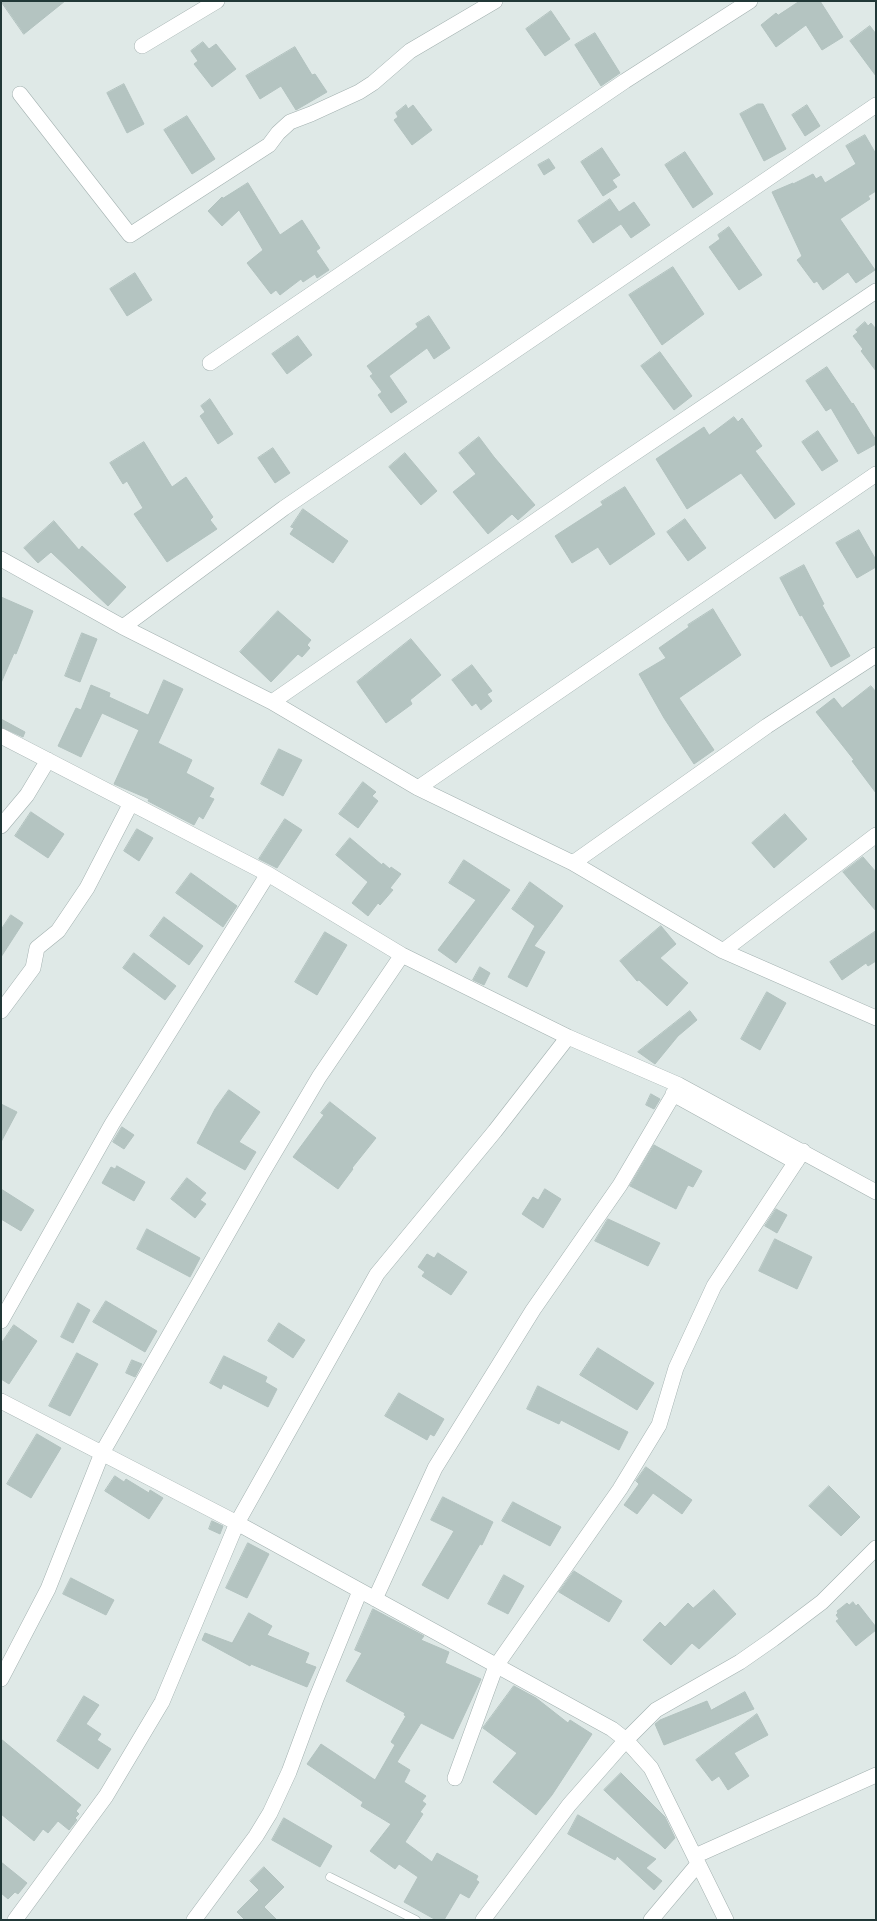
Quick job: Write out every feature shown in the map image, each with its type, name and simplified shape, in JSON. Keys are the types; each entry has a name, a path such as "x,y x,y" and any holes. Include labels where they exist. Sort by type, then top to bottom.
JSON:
{"street":[{"path":"142,46 217,1"},
{"path":"20,94 130,235 269,145 290,122 359,92 410,51 495,1"},
{"path":"210,363 625,81 750,1"},
{"path":"124,627 284,508 876,105"},
{"path":"272,702 594,481 876,292"},
{"path":"418,788 876,474"},
{"path":"1,559 124,627 272,702 418,788 573,863 723,951 876,1018"},
{"path":"573,863 767,726 876,655"},
{"path":"1,736 268,874 402,955 676,1090 800,1157 876,1192"},
{"path":"1,826 27,795 48,760"},
{"path":"1,1011 33,968 37,948 58,931 87,888 131,803"},
{"path":"723,951 876,835"},
{"path":"1,1321 112,1124 268,874"},
{"path":"1,1679 48,1589 102,1453 256,1183 319,1077 402,955"},
{"path":"15,1920 106,1796 162,1702 237,1523 378,1274 495,1132 568,1038"},
{"path":"375,1599 435,1468 533,1310 620,1185 676,1090"},
{"path":"455,1778 496,1666 620,1489 659,1425 676,1368 714,1286 800,1157"},
{"path":"1,1401 237,1523 612,1729 626,1740 651,1768 726,1920"},
{"path":"483,1920 569,1805 626,1740 656,1710 740,1662 801,1619 822,1602 876,1548"},
{"path":"194,1920 256,1836 270,1813 289,1772 316,1699 360,1591"},
{"path":"651,1920 697,1860 876,1775"}],"lane":[{"path":"330,1877 416,1920"}],"building":[{"path":"1,1 65,1 24,34"},
{"path":"800,1 820,1 843,37 822,50 806,25 776,47 761,25 776,13 778,15"},
{"path":"551,11 570,39 545,56 526,29"},
{"path":"870,26 876,34 876,76 850,41"},
{"path":"595,33 620,73 601,86 575,45"},
{"path":"203,42 209,49 216,44 236,69 212,87 194,64 198,61 191,51"},
{"path":"295,47 312,75 315,74 327,92 296,110 281,86 260,99 246,76"},
{"path":"124,84 144,124 127,133 107,93"},
{"path":"758,104 763,104 786,149 764,161 740,114"},
{"path":"406,105 408,109 413,105 432,130 412,145 394,120 398,117 396,113"},
{"path":"807,105 820,126 805,136 792,115"},
{"path":"187,116 215,159 192,174 164,130"},
{"path":"865,135 876,154 876,191 868,196 870,199 840,219 875,270 856,283 848,272 823,290 817,281 814,283 797,260 802,256 772,192 813,174 816,179 821,176 825,183 856,164 846,146"},
{"path":"602,148 620,175 612,180 617,187 603,196 581,162"},
{"path":"685,152 713,194 693,208 665,165"},
{"path":"549,159 555,168 544,175 538,165"},
{"path":"248,183 280,235 302,220 320,248 316,251 329,270 317,278 315,274 303,282 301,279 280,295 276,290 271,294 247,263 263,250 239,210 222,226 208,211 222,197"},
{"path":"610,199 619,212 634,202 650,225 631,238 621,224 593,243 578,221"},
{"path":"729,227 762,275 739,290 709,247 720,239 718,235"},
{"path":"673,267 704,314 662,345 629,295"},
{"path":"135,273 152,300 127,316 110,289"},
{"path":"429,316 450,348 434,359 427,348 389,376 407,402 391,413 378,395 382,392 370,376 373,374 367,366 418,327 416,324"},
{"path":"865,322 868,326 871,323 876,329 876,371 861,351 863,349 853,336 858,332 856,330"},
{"path":"298,336 312,355 287,374 272,354"},
{"path":"660,352 692,396 674,410 641,366"},
{"path":"827,367 853,403 876,440 876,444 858,454 831,408 826,411 806,381"},
{"path":"210,399 233,434 218,444 200,416 205,412 201,406"},
{"path":"734,417 738,422 742,418 762,446 755,451 795,504 775,519 741,473 687,509 656,459 704,427 709,435"},
{"path":"818,431 838,461 822,471 802,442"},
{"path":"479,437 535,505 518,520 512,514 488,534 453,492 476,474 459,453"},
{"path":"144,442 172,487 186,477 213,517 210,520 217,529 167,562 134,514 143,508 127,481 123,484 110,463"},
{"path":"273,448 290,473 275,483 258,458"},
{"path":"405,453 437,491 421,505 389,467"},
{"path":"625,487 655,534 610,565 598,547 572,563 555,536 603,505 601,502"},
{"path":"303,509 348,541 333,563 290,534 294,528 291,527"},
{"path":"685,519 706,548 688,561 667,532"},
{"path":"54,521 79,550 82,546 126,587 108,606 51,552 38,563 24,548"},
{"path":"859,530 876,560 876,567 857,578 836,543"},
{"path":"804,565 824,604 822,605 850,656 831,667 802,615 800,616 780,578"},
{"path":"1,597 33,611 16,654 14,653 1,683"},
{"path":"713,609 741,655 679,698 714,750 694,764 664,718 639,674 666,658 659,648 689,627 688,625"},
{"path":"278,611 311,640 307,645 310,648 302,657 298,654 271,682 240,652"},
{"path":"82,633 97,639 80,682 65,676"},
{"path":"411,639 441,675 410,700 412,704 386,723 357,682"},
{"path":"472,665 492,691 487,694 492,701 481,710 476,703 472,706 452,680"},
{"path":"164,680 183,689 158,743 192,760 186,773 214,788 209,797 214,799 203,819 199,816 194,825 148,801 149,799 114,784 139,730 102,713 81,757 58,746 76,708 81,710 91,685 110,693 109,697 148,715"},
{"path":"871,686 876,692 876,793 852,761 854,760 816,712 834,698 842,708"},
{"path":"1,719 25,732 23,737 1,727"},
{"path":"279,749 302,760 283,796 261,784"},
{"path":"363,782 376,792 372,796 378,801 358,828 339,814"},
{"path":"31,812 64,834 48,858 15,836"},
{"path":"785,814 807,839 774,868 752,843"},
{"path":"285,819 302,830 277,868 259,859"},
{"path":"137,829 153,838 139,861 124,851"},
{"path":"350,838 382,865 383,863 401,874 390,888 393,890 380,905 378,903 368,916 352,903 368,882 336,855"},
{"path":"863,857 876,872 876,911 843,872"},
{"path":"464,860 510,890 456,963 438,950 476,900 449,883"},
{"path":"191,873 237,906 223,927 176,893"},
{"path":"530,882 563,906 534,946 545,952 527,987 508,977 535,926 512,909"},
{"path":"11,915 23,923 1,957 1,930"},
{"path":"164,917 203,946 189,965 150,936"},
{"path":"661,926 676,944 660,958 688,983 667,1006 639,980 637,981 620,961"},
{"path":"876,931 876,961 868,966 866,963 842,980 830,962"},
{"path":"325,932 347,945 317,995 295,982"},
{"path":"134,953 176,986 165,1000 123,968"},
{"path":"480,967 490,973 484,985 473,980"},
{"path":"767,992 786,1003 760,1050 741,1039"},
{"path":"690,1011 697,1020 678,1036 655,1064 638,1052"},
{"path":"229,1090 260,1112 239,1142 256,1152 245,1170 197,1143 215,1109"},
{"path":"651,1094 660,1099 654,1109 646,1105"},
{"path":"330,1102 376,1138 338,1189 293,1157 324,1115 321,1113"},
{"path":"1,1104 17,1112 1,1142"},
{"path":"122,1127 134,1135 124,1149 113,1142"},
{"path":"654,1145 702,1171 693,1187 688,1185 676,1209 630,1186"},
{"path":"117,1166 145,1182 134,1201 102,1183 111,1167 115,1169"},
{"path":"187,1178 206,1193 200,1200 206,1204 195,1218 171,1199"},
{"path":"1,1189 34,1210 21,1231 1,1219"},
{"path":"545,1189 561,1199 543,1228 522,1214 533,1197 538,1200"},
{"path":"776,1209 787,1215 777,1233 765,1226"},
{"path":"608,1219 660,1243 648,1266 595,1241"},
{"path":"147,1229 200,1258 190,1277 137,1249"},
{"path":"775,1239 812,1257 797,1289 759,1271"},
{"path":"438,1253 467,1272 451,1295 422,1276 425,1272 418,1267 427,1254 434,1258"},
{"path":"106,1301 157,1331 145,1352 93,1322"},
{"path":"78,1303 90,1310 73,1343 61,1337"},
{"path":"279,1323 305,1340 293,1358 268,1341"},
{"path":"14,1325 37,1341 9,1384 1,1379 1,1344"},
{"path":"598,1348 654,1383 637,1410 580,1375"},
{"path":"77,1353 98,1364 70,1416 49,1406"},
{"path":"224,1356 267,1377 265,1382 277,1389 268,1407 223,1384 221,1389 210,1383"},
{"path":"132,1360 142,1364 135,1377 126,1373"},
{"path":"538,1386 628,1432 619,1450 561,1420 559,1424 527,1409"},
{"path":"399,1393 444,1419 434,1436 430,1434 427,1440 385,1416"},
{"path":"37,1434 61,1448 31,1498 7,1484"},
{"path":"646,1467 692,1500 682,1514 653,1493 637,1514 624,1505 639,1484 636,1481"},
{"path":"115,1476 124,1482 126,1479 149,1493 150,1490 163,1498 149,1519 105,1491"},
{"path":"829,1486 860,1517 841,1536 809,1506"},
{"path":"443,1497 493,1522 482,1545 480,1544 448,1599 422,1585 454,1531 431,1520"},
{"path":"513,1502 561,1527 550,1546 502,1521"},
{"path":"212,1521 223,1526 220,1534 209,1529"},
{"path":"248,1543 269,1554 247,1598 226,1588"},
{"path":"574,1571 622,1601 609,1622 559,1592"},
{"path":"504,1575 524,1586 508,1614 488,1604"},
{"path":"71,1578 114,1600 106,1615 63,1594"},
{"path":"714,1590 736,1614 699,1649 692,1643 671,1665 643,1640 660,1622 665,1627 688,1603 693,1608"},
{"path":"853,1602 856,1606 858,1604 876,1627 876,1630 856,1646 836,1621 839,1619 836,1615 837,1611 847,1603 849,1605"},
{"path":"373,1609 424,1636 421,1640 449,1652 445,1663 481,1679 453,1739 421,1723 397,1762 410,1770 404,1782 426,1796 422,1801 426,1804 420,1812 423,1814 405,1842 432,1862 437,1853 478,1876 476,1880 479,1882 469,1898 460,1893 444,1920 436,1920 404,1902 418,1877 399,1864 395,1869 370,1851 391,1824 361,1806 363,1802 307,1764 321,1744 375,1780 395,1745 391,1742 406,1716 404,1715 405,1713 346,1681 362,1653 355,1650"},
{"path":"249,1613 272,1626 267,1635 309,1653 305,1663 316,1667 307,1687 251,1664 250,1666 202,1640 205,1633 232,1643"},
{"path":"514,1686 536,1698 568,1723 570,1720 592,1734 552,1795 536,1815 493,1782 517,1753 483,1728"},
{"path":"745,1692 754,1709 664,1745 655,1724 660,1720 707,1701 711,1710"},
{"path":"84,1696 99,1705 86,1724 101,1734 97,1740 111,1749 98,1769 57,1741"},
{"path":"757,1714 768,1735 734,1753 749,1776 728,1790 719,1776 712,1781 696,1760"},
{"path":"1,1739 81,1805 76,1811 79,1814 75,1818 77,1820 69,1830 58,1821 48,1833 43,1829 34,1841 1,1814"},
{"path":"621,1773 665,1817 675,1838 665,1849 604,1790"},
{"path":"578,1815 656,1859 646,1868 662,1881 654,1890 617,1856 615,1860 568,1834"},
{"path":"284,1818 332,1846 320,1867 272,1840"},
{"path":"1,1862 27,1883 18,1894 15,1892 8,1899 1,1893"},
{"path":"264,1867 284,1887 264,1907 277,1920 245,1920 237,1912 259,1890 250,1881"}]}
